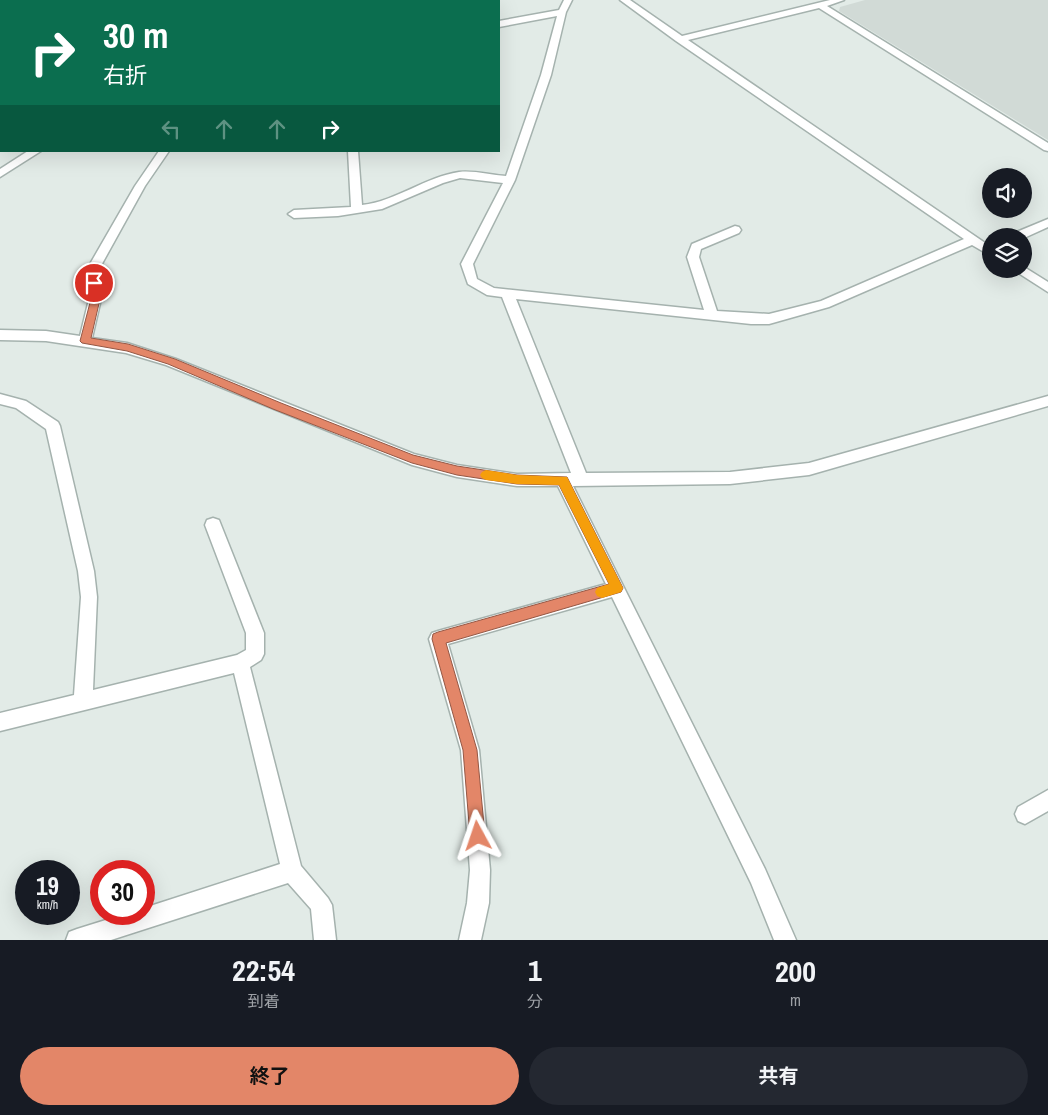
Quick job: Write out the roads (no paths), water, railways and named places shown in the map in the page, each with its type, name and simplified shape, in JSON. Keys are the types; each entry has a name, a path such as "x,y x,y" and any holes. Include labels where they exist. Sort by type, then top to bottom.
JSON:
{"street":[{"path":"568,0 562,12 546,75 510,180 467,264 472,281 491,292 712,314 750,320 769,319 825,304 973,240"},
{"path":"624,0 982,245"},
{"path":"679,39 840,0"},
{"path":"820,5 1048,148"},
{"path":"500,24 562,12"},
{"path":"0,174 34,152"},
{"path":"85,341 96,295 92,271 140,186 163,152"},
{"path":"353,152 357,208"},
{"path":"294,214 338,212 382,206 440,181 460,175 510,180"},
{"path":"1032,230 1048,223"},
{"path":"712,314 692,257 696,247 735,230"},
{"path":"1032,278 1048,288"},
{"path":"507,293 572,480 617,588 758,876 785,940"},
{"path":"0,335 46,336 128,348 171,362 412,459 457,470 517,480 730,478 810,469 1048,401"},
{"path":"0,399 6,399 31,410 53,426 86,571 89,597 83,702"},
{"path":"0,722 240,663 255,654 254,633 213,526"},
{"path":"470,940 478,902 480,870 470,750 438,639 617,588"},
{"path":"240,663 292,871 321,905 326,940"},
{"path":"1025,814 1048,800"},
{"path":"77,940 292,871"}]}
